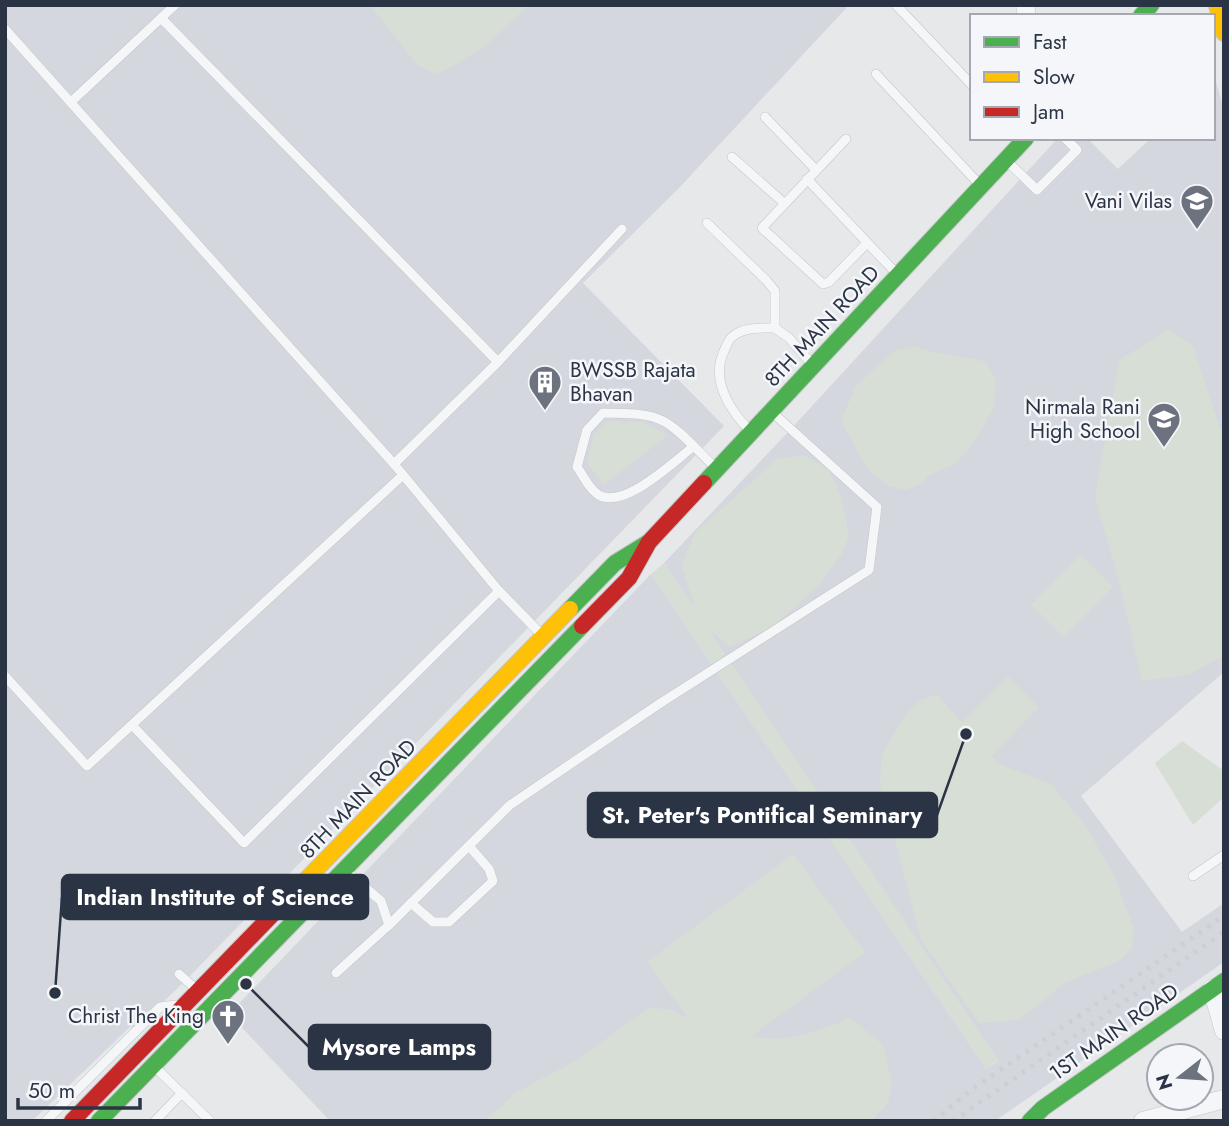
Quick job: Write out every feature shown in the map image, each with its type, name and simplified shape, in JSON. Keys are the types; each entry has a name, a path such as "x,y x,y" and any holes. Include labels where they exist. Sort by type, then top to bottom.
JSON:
{"main road":[{"path":"1219,6 1224,33"},
{"name":"8TH MAIN ROAD","path":"99,1121 629,578 649,542 1024,140"},
{"name":"8TH MAIN ROAD","path":"72,1121 615,563 649,542"},
{"name":"1ST MAIN ROAD","path":"1030,1121 1043,1108 1218,985"},
{"path":"1043,1108 1058,1121"}],"street":[{"path":"1218,985 1224,1031"},
{"path":"1143,1121 1224,1099"}],"lane":[{"path":"71,102 175,5"},
{"path":"896,5 970,83"},
{"path":"161,18 498,362"},
{"path":"5,29 394,464 499,591 559,651"},
{"path":"876,74 981,187"},
{"path":"765,117 816,170"},
{"path":"846,139 762,229 820,284 829,282 867,243"},
{"path":"1006,160 1037,190 1077,149 1067,140"},
{"path":"732,157 784,203"},
{"path":"807,179 898,275"},
{"path":"707,223 775,291 775,328"},
{"path":"394,464 498,362 622,229"},
{"path":"751,433 734,415 720,382 722,355 731,337 749,329 775,328 789,338 814,366"},
{"path":"336,973 389,925 510,805 659,704 869,570 877,507 772,412"},
{"path":"694,447 623,497 610,498 597,494 577,467 587,430 603,413 644,415 663,421 694,447 718,469"},
{"path":"5,676 87,766 403,475"},
{"path":"132,725 244,843 499,591"},
{"path":"411,903 433,922 449,922 493,881 489,869 469,846"},
{"path":"1193,876 1224,855"},
{"path":"345,870 381,901 389,925"},
{"path":"46,1121 160,1007 193,996 179,974"},
{"path":"152,1065 210,1121"},
{"path":"155,1121 182,1093"}],"shaded area":[{"path":"5,5 849,5 679,188 583,283 724,426 186,980 134,1030 131,1026 32,1121 5,1121"},
{"path":"370,5 529,5 483,48 437,75 417,65"},
{"path":"1215,78 1224,110 1224,672 1081,796 1182,932 1224,903 1224,962 995,1121 330,1121 229,1014 651,574 986,1069 998,1061 664,563 1056,140 1089,140 1118,169 1149,140 1215,140"},
{"path":"1168,330 1193,345 1224,441 1224,655 1189,675 1142,681 1121,590 1095,497 1119,360"},
{"path":"913,346 986,362 996,380 994,408 974,443 955,464 928,476 922,484 905,490 888,486 867,469 841,421 855,387 894,351"},
{"path":"607,421 643,422 668,435 604,485 587,463 594,434"},
{"path":"804,455 829,470 841,496 849,535 843,552 820,584 771,628 729,647 708,628 998,1060 986,1069 651,574 664,563 696,610 681,565 695,533 777,459"},
{"path":"1081,554 1113,587 1064,637 1031,605"},
{"path":"1008,676 1039,707 992,756 999,764 1051,784 1085,825 1114,875 1134,929 1132,948 1119,961 1066,982 1019,1020 979,1023 921,940 880,784 882,754 906,714 919,701 936,694 962,722"},
{"path":"1182,741 1224,771 1224,797 1193,825 1155,763"},
{"path":"793,854 865,952 752,1036 778,1039 790,1037 851,1018 883,1045 892,1083 888,1103 871,1121 485,1121 515,1093 577,1060 648,1008 668,1009 688,1018 647,962"}],"railway":[{"path":"933,1121 974,1088 1224,916"},
{"path":"953,1121 1224,932"}],"traffic: fast":[{"path":"1143,14 1151,5"},
{"path":"704,483 1024,140"},
{"path":"570,609 615,563 649,542"},
{"path":"99,1121 582,626"},
{"path":"1030,1121 1043,1108 1224,981"}],"traffic: slow":[{"path":"1217,5 1224,33"},
{"path":"301,885 570,609"}],"traffic: jam":[{"path":"582,626 629,578 649,542 704,483"},
{"path":"72,1121 301,885"}],"place":[{"name":"Vani Vilas","path":"1197,231"},
{"name":"BWSSB Rajata Bhavan","path":"545,412"},
{"name":"Nirmala Rani High School","path":"1164,449"},
{"name":"St. Peter's Pontifical Seminary","path":"966,734"},
{"name":"Mysore Lamps","path":"246,984"},
{"name":"Indian Institute of Science","path":"55,993"},
{"name":"Christ The King","path":"228,1046"}]}
